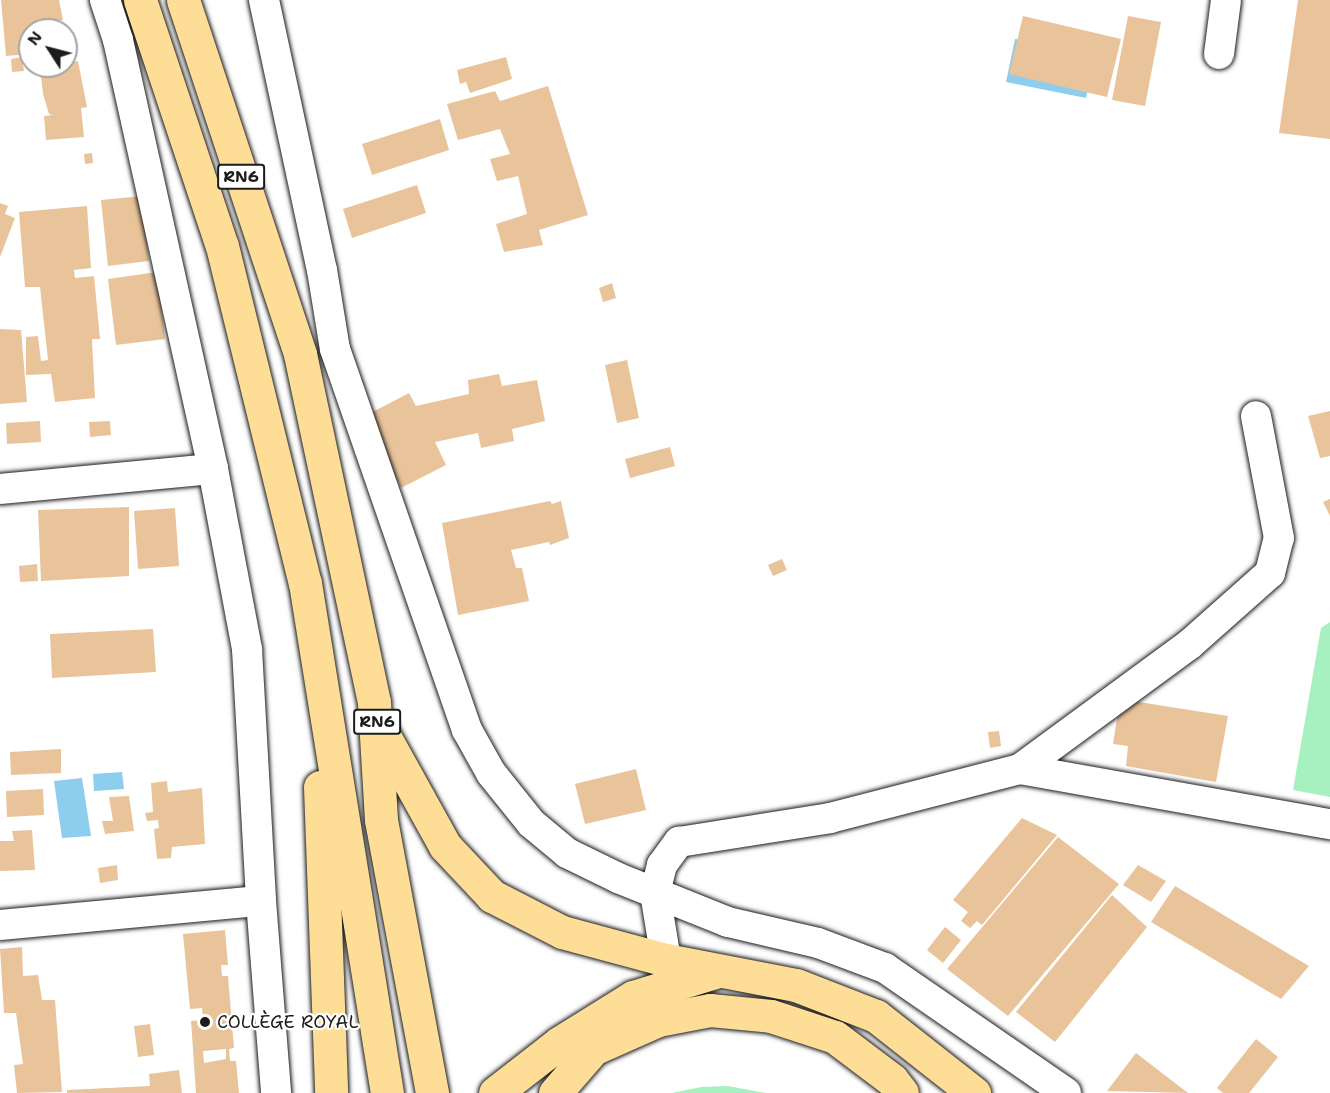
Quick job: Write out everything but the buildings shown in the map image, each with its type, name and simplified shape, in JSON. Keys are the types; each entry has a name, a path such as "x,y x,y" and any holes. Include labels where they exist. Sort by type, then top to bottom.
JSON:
{"highway":[{"name":"RN6","path":"140,0 222,246 305,583 315,647"},
{"name":"RN6","path":"183,0 300,354 377,723 381,820 432,1093"},
{"path":"315,647 331,1093"},
{"path":"315,647 387,1093"},
{"path":"377,723 407,771 445,846 492,896 562,932 666,960 796,985 876,1016 974,1093"},
{"path":"495,1093 559,1043 633,997 717,971"},
{"path":"555,1093 593,1049 658,1020 710,1010 771,1016 835,1037 891,1080 902,1093"}],"street":[{"path":"105,0 118,40 213,469 247,649 261,901 276,1093"},
{"path":"264,0 322,270 335,349 467,730 491,773 531,823 567,853 655,893 728,922 818,944 885,968 1066,1093"},
{"path":"1219,54 1226,0"},
{"path":"666,960 655,893 662,865 679,842 830,818 1020,769 1190,644 1270,573 1279,538 1256,416"},
{"path":"0,489 213,469"},
{"path":"1020,769 1330,824"},
{"path":"0,925 261,901"}],"green space":[{"path":"1330,622 1330,797 1293,790 1321,628"},
{"path":"728,1086 766,1093 672,1093 701,1087"}],"water":[{"path":"1015,39 1095,55 1086,98 1006,82"},
{"path":"122,772 124,789 94,791 93,774"},
{"path":"82,778 91,836 62,838 54,781"}],"place":[{"name":"COLLÈGE ROYAL","path":"205,1022"}]}
